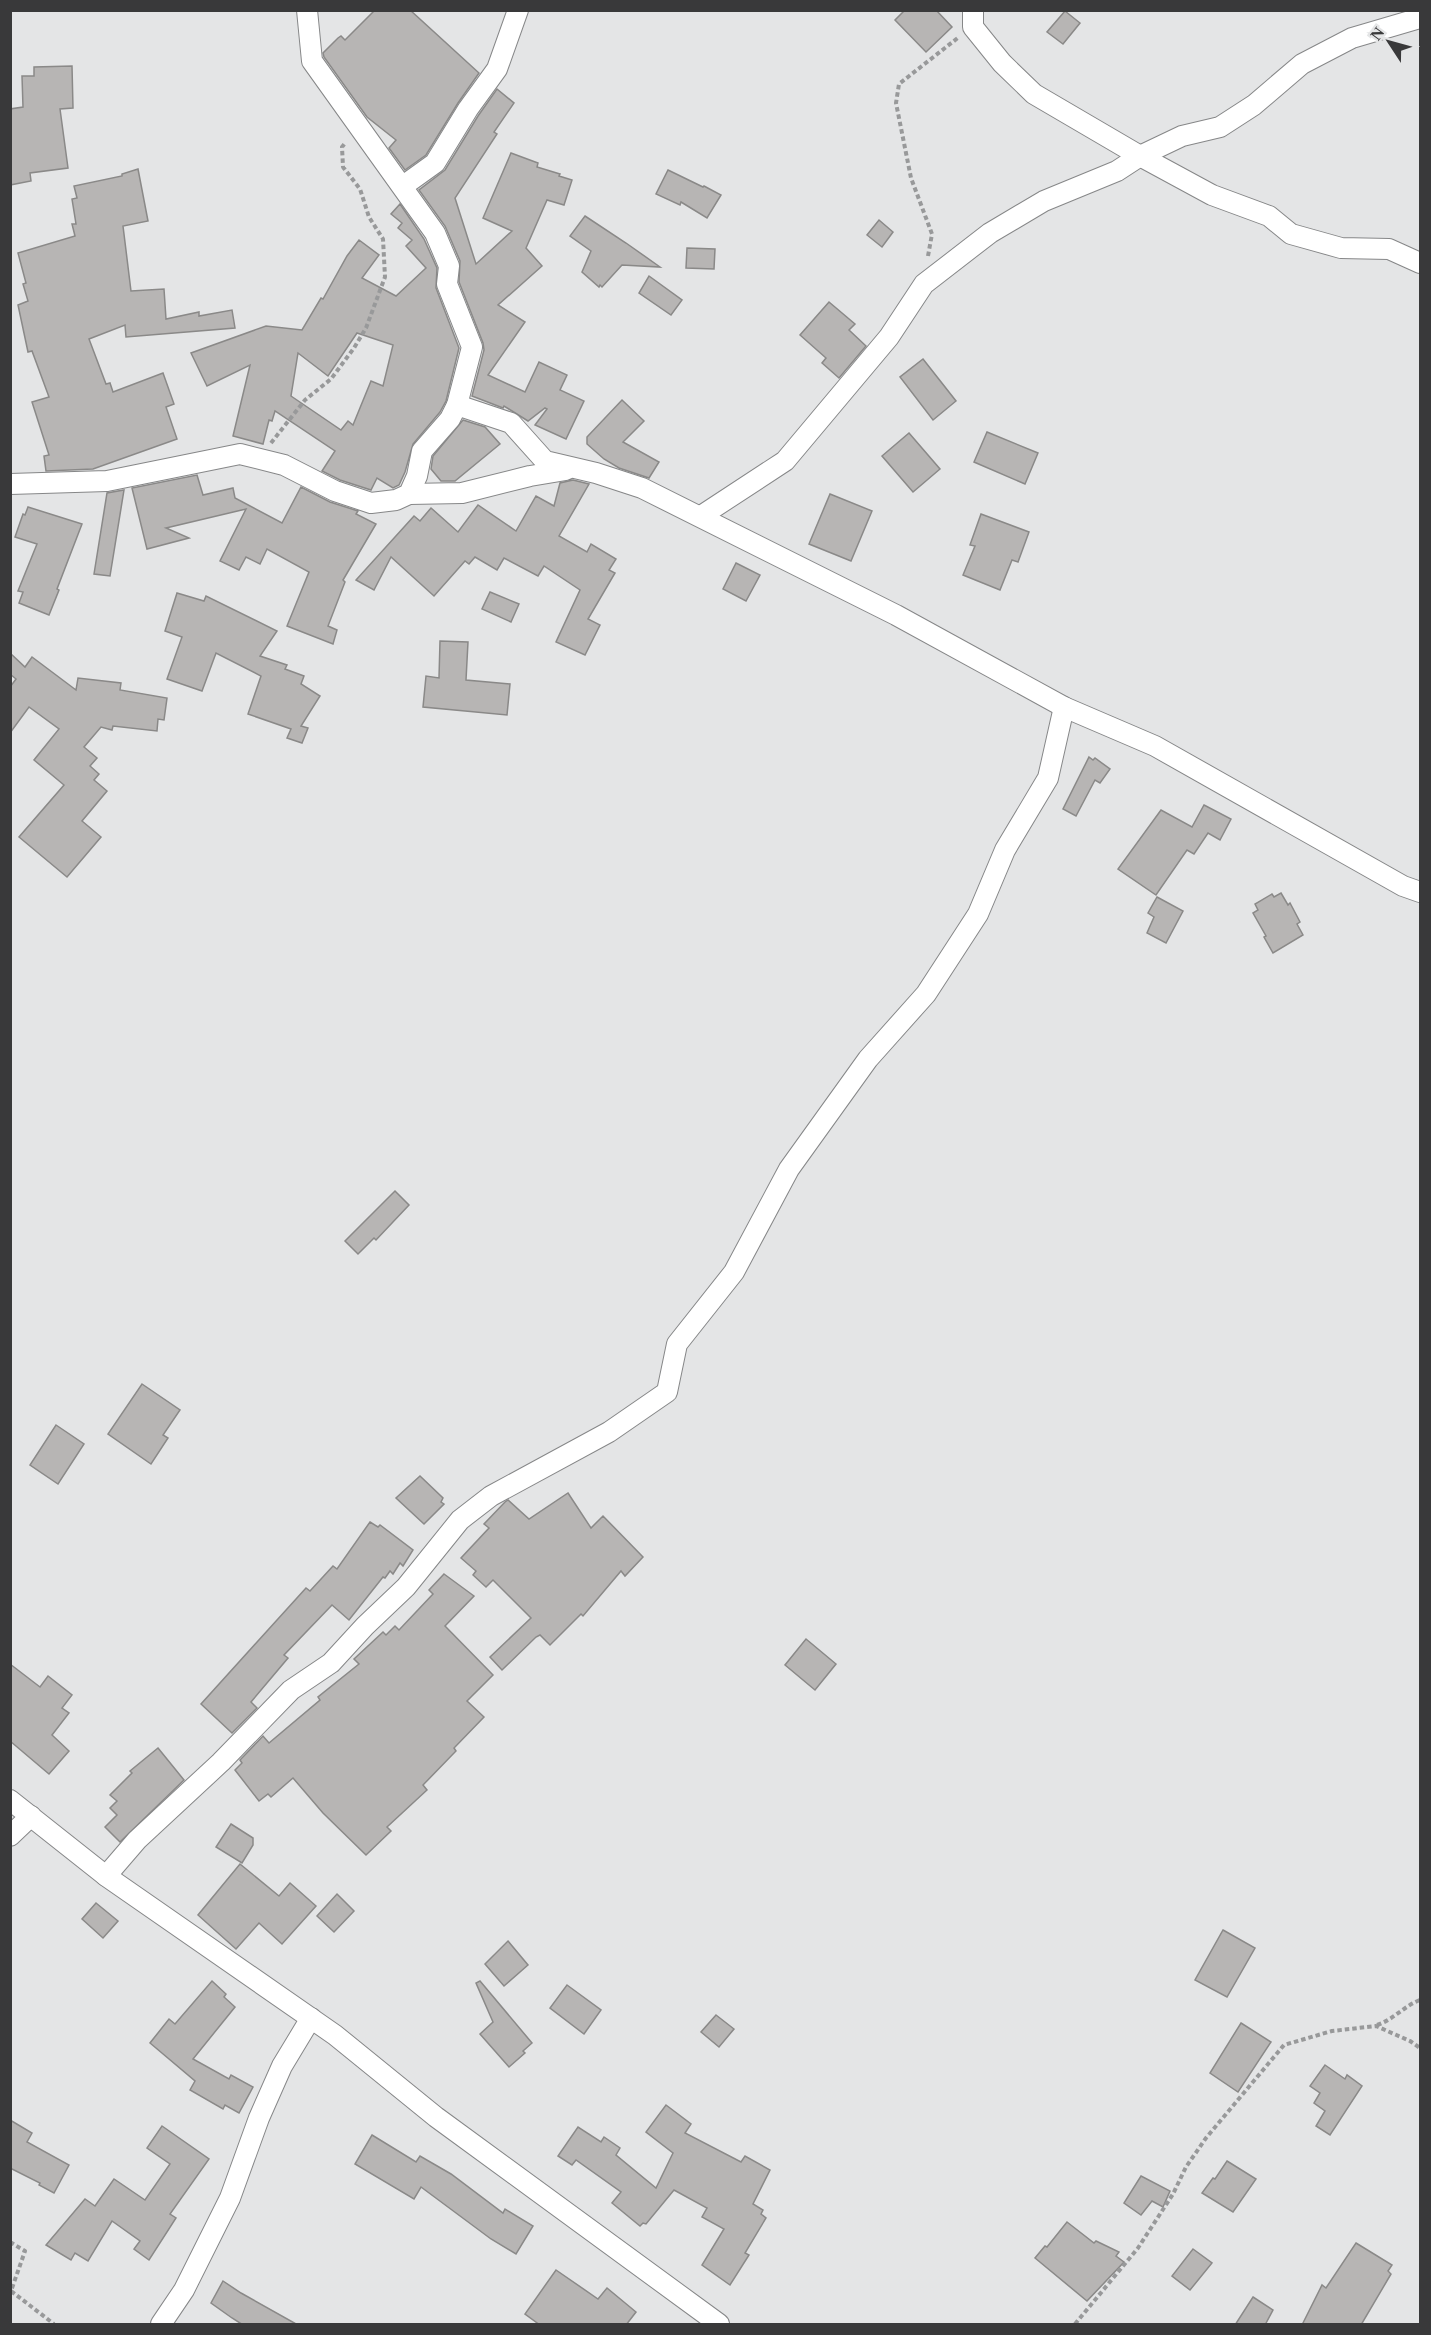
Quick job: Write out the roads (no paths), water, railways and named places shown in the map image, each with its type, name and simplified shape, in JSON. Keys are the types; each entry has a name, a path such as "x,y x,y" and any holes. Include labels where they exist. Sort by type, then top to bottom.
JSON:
{"street":[{"path":"307,10 312,61 435,233 449,266 447,284 472,347 457,405 450,419 422,451 417,476 409,494"},
{"path":"403,186 435,163 468,109 497,69 518,10"},
{"path":"701,516 785,461 889,337 924,284 990,233 1044,201 1117,171 1140,156 1182,136 1220,127 1254,105 1302,64 1352,38 1420,18"},
{"path":"973,19 1002,63 1034,94 1140,156 1212,195 1269,216 1291,234 1341,248 1389,249 1420,263"},
{"path":"457,405 511,423 545,461 596,473 642,489 701,516 896,615 1064,707 1155,746 1403,886 1420,892"},
{"path":"10,484 107,481 240,454 284,465 335,491 370,503 396,500 409,494 462,493 530,476 572,469 596,473"},
{"path":"106,1876 137,1840 221,1761 291,1690 331,1663 406,1587 460,1520 491,1496 609,1432 667,1392 677,1344 734,1272 789,1169 868,1059 926,994 978,914 1005,850 1048,778 1064,707"},
{"path":"10,1800 106,1876 311,2018 436,2117 719,2325"},
{"path":"10,1836 31,1816"},
{"path":"161,2325 184,2290 230,2198 259,2118 282,2066 311,2018"}]}
